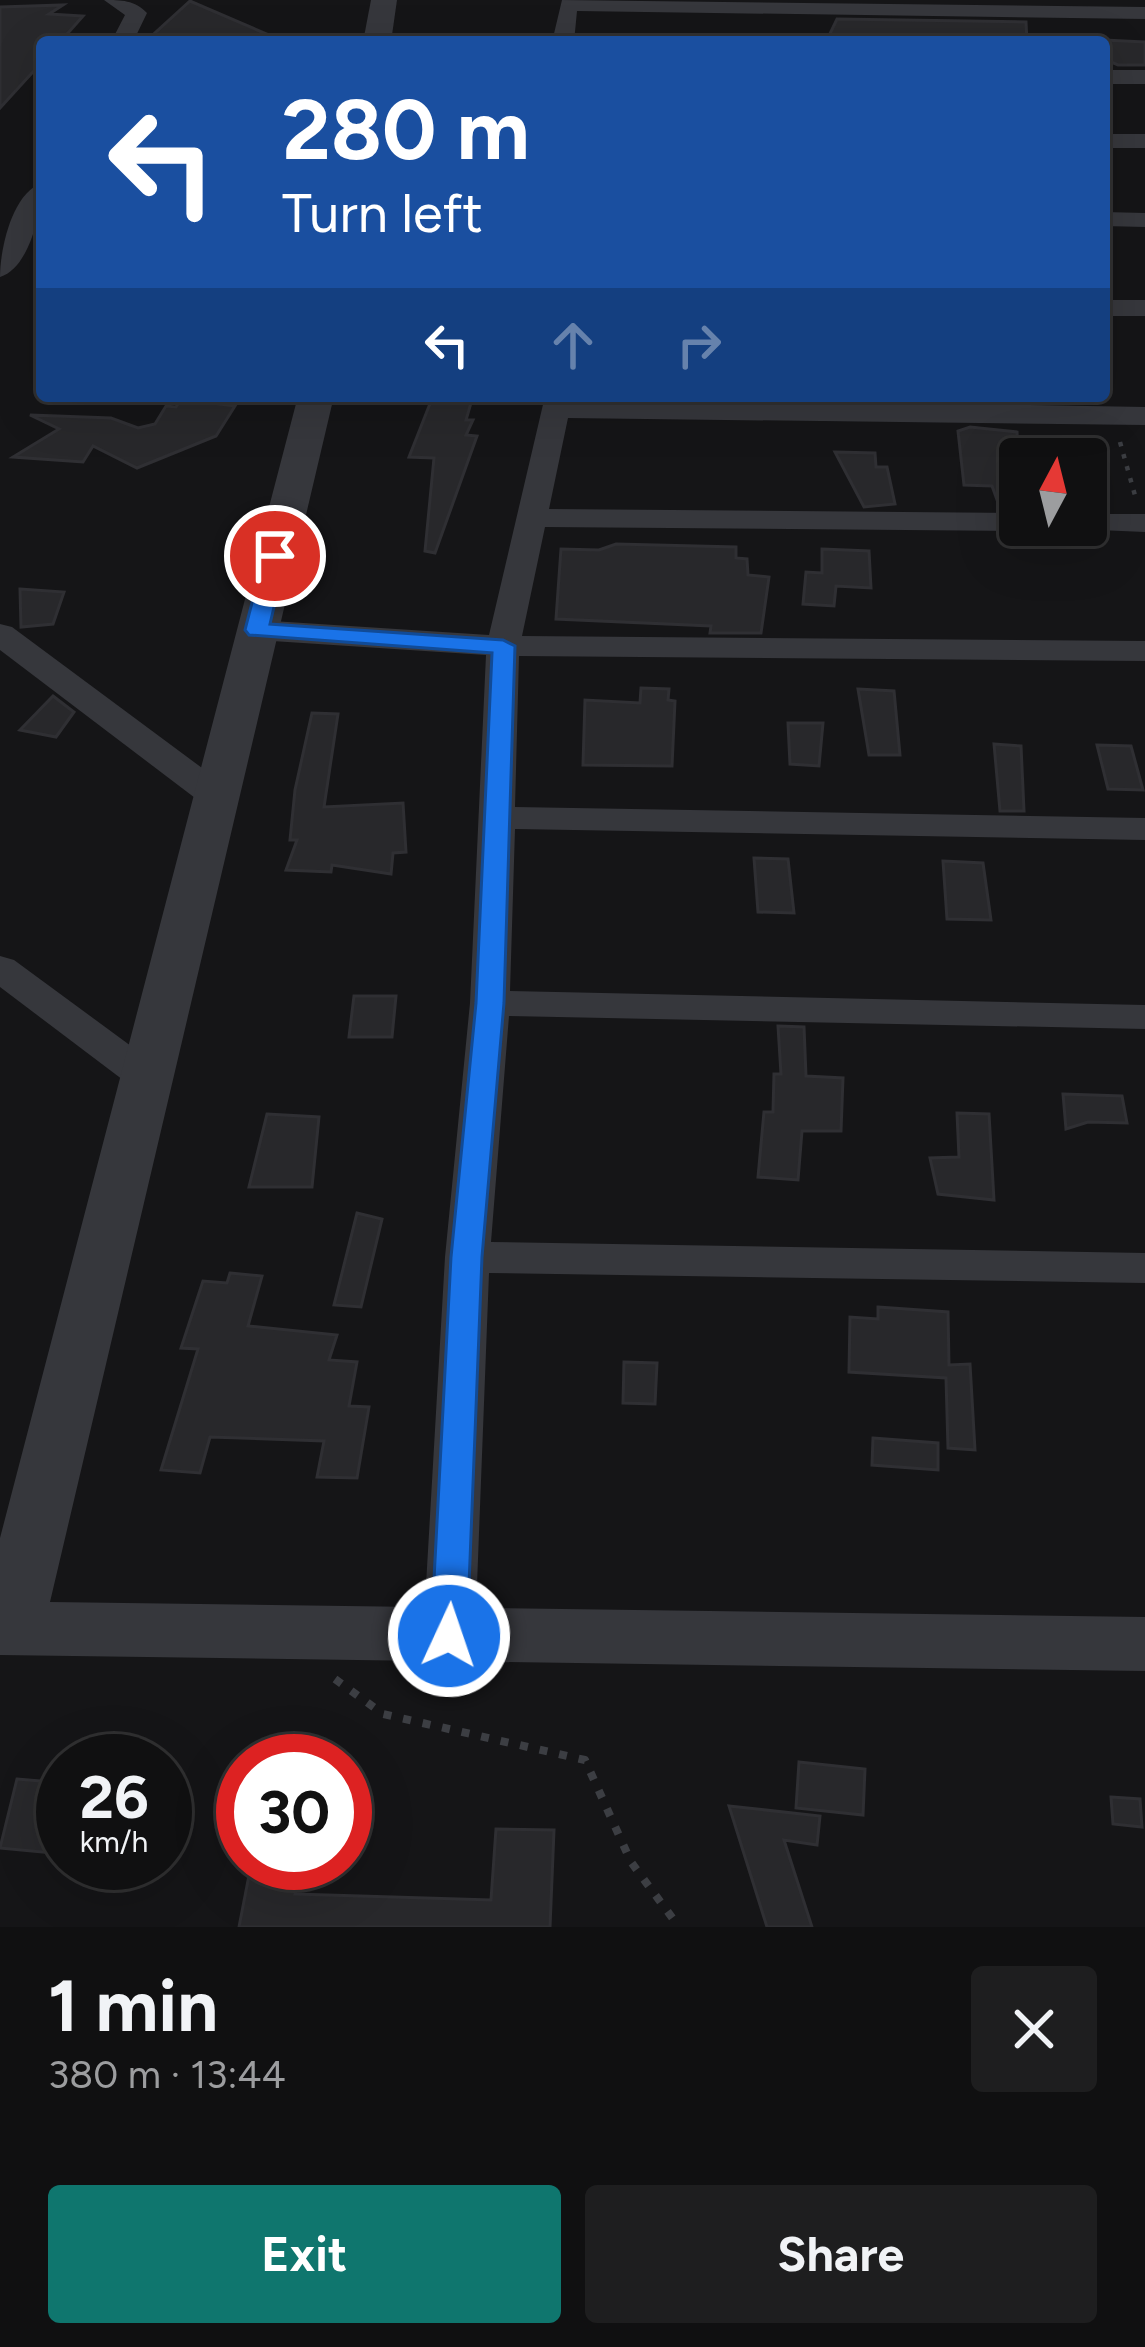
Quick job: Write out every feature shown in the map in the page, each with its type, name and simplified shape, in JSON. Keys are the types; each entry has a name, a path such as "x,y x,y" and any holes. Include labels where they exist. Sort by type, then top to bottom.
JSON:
{"street":[{"path":"114,0 137,13 125,36"},
{"path":"378,36 384,0"},
{"path":"564,36 568,5 1145,13"},
{"path":"1110,77 1145,77"},
{"path":"1110,141 1145,141"},
{"path":"0,268 36,201"},
{"path":"1110,219 1145,220"},
{"path":"1110,308 1145,308"},
{"path":"314,402 150,1080 5,1629 1145,1644"},
{"path":"449,1636 467,1257 490,1003 503,646 528,518 559,402 1145,416"},
{"path":"528,518 999,522"},
{"path":"1107,523 1144,523"},
{"path":"257,630 503,646 1145,652"},
{"path":"0,634 216,796"},
{"path":"499,818 1145,829"},
{"path":"0,968 150,1080"},
{"path":"490,1003 1145,1017"},
{"path":"467,1257 1145,1268"}],"path":[{"path":"1113,416 1144,523"},
{"path":"270,1630 383,1714 585,1760 631,1862 679,1927"}],"building":[{"path":"190,1 271,36 152,36"},
{"path":"63,5 49,14 83,16 65,36 36,36 36,69 0,108 0,7"},
{"path":"837,19 1026,22 1027,36 921,35 829,36"},
{"path":"1110,40 1145,42 1145,65 1110,62"},
{"path":"179,402 235,406 216,436 137,468 93,446 83,462 13,457 59,429 30,415 111,418 138,428 155,424 166,406 176,407"},
{"path":"431,402 471,402 466,420 473,420 466,435 477,436 435,553 425,551 434,458 409,457"},
{"path":"970,427 1017,432 1017,438 999,438 999,505 992,486 964,485 958,431"},
{"path":"835,452 875,453 876,467 887,467 895,504 864,507"},
{"path":"616,544 736,547 736,558 747,559 748,575 769,577 761,633 556,619 561,549 599,550"},
{"path":"822,549 869,551 871,588 836,586 834,606 803,604 806,572 822,573"},
{"path":"20,589 64,592 53,624 21,627"},
{"path":"641,688 669,689 668,700 675,701 672,766 583,765 585,700 640,703"},
{"path":"858,689 894,691 900,755 869,755"},
{"path":"53,696 74,712 56,737 20,730"},
{"path":"312,713 338,714 324,807 403,803 406,852 393,853 391,874 332,865 331,872 286,870 297,840 290,840 295,790"},
{"path":"788,723 823,723 819,766 790,764"},
{"path":"994,744 1021,746 1024,811 1000,811"},
{"path":"1097,745 1131,746 1143,790 1108,789"},
{"path":"754,858 788,859 794,913 758,912"},
{"path":"943,861 983,863 991,920 947,919"},
{"path":"354,996 396,996 392,1037 349,1037"},
{"path":"778,1026 804,1027 806,1076 843,1078 841,1131 802,1131 798,1180 758,1177 764,1112 773,1112 774,1074 781,1074"},
{"path":"1063,1094 1122,1096 1127,1123 1088,1122 1066,1129"},
{"path":"957,1113 989,1114 994,1200 938,1194 930,1158 959,1157"},
{"path":"267,1114 319,1117 312,1187 249,1187"},
{"path":"357,1213 382,1219 361,1307 334,1305"},
{"path":"230,1273 262,1276 248,1326 337,1335 329,1360 357,1362 349,1406 369,1407 357,1478 317,1477 324,1441 210,1437 200,1473 161,1470 198,1349 181,1348 203,1281 227,1283"},
{"path":"878,1307 948,1312 949,1365 970,1364 975,1450 948,1448 946,1378 849,1372 850,1317 878,1319"},
{"path":"624,1362 657,1363 655,1404 623,1403"},
{"path":"873,1438 938,1443 938,1470 872,1465"},
{"path":"799,1762 865,1769 863,1815 796,1808"},
{"path":"17,1779 36,1781 36,1851 0,1848"},
{"path":"1111,1797 1140,1799 1142,1827 1113,1824"},
{"path":"729,1806 820,1816 817,1845 784,1840 812,1927 767,1927"},
{"path":"496,1829 554,1830 550,1927 239,1927 246,1890 491,1900"}],"route":[{"path":"275,556 257,630 503,646 490,1003 467,1257 449,1636"}]}
